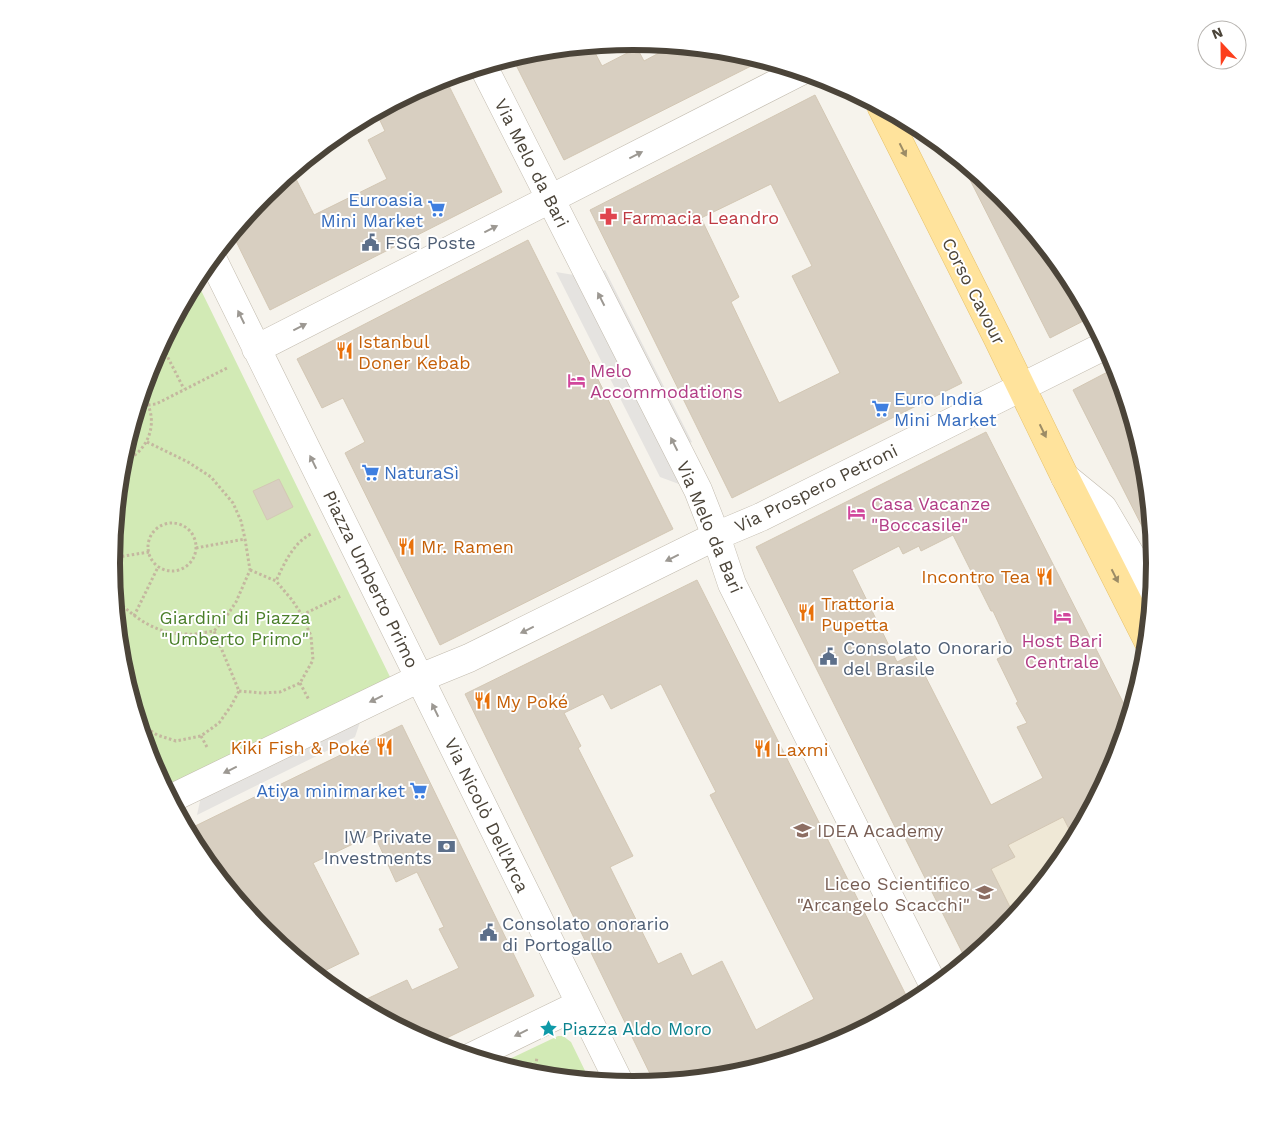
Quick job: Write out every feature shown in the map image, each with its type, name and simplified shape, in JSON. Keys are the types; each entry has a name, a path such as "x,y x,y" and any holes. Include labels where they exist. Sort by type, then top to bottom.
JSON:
{"main road":[{"name":"Corso Cavour","path":"887,117 1143,631"}],"street":[{"name":"Via Melo da Bari","path":"486,72 698,490 732,584 932,981"},
{"path":"256,349 793,75"},
{"name":"Piazza Umberto Primo","path":"175,795 420,678 216,266"},
{"name":"Via Prospero Petroni","path":"420,678 470,658 716,536 762,517 1100,348"},
{"name":"Corso Cavour","path":"1065,478 1103,508 1146,582"},
{"name":"Via Nicolò Dell'Arca","path":"420,678 580,1004"},
{"path":"479,1053 580,1004 616,1076"}],"path":[{"path":"165,353 184,390"},
{"path":"148,405 156,404 229,367"},
{"path":"131,458 147,442 151,430 151,417 146,402"},
{"path":"122,605 147,624 165,631 187,634 214,631 236,602 250,570 241,521 232,503 211,477 188,462 147,442"},
{"path":"170,523 185,527 195,540 196,548 195,555 186,567 173,571 165,570 154,563 148,552 148,544 156,530 170,523"},
{"path":"276,581 293,550 305,537 311,534"},
{"path":"196,548 245,539"},
{"path":"120,557 148,552"},
{"path":"134,616 158,567"},
{"path":"239,691 280,692 300,683 313,660 311,636 302,615 292,600 276,581 250,570"},
{"path":"302,615 341,596"},
{"path":"214,631 239,691"},
{"path":"300,683 311,704"},
{"path":"147,728 156,735 176,741 201,736 219,723 239,691"},
{"path":"535,1067 537,1056"}],"shaded area":[{"path":"605,270 692,442 684,446 597,273"},
{"path":"556,272 580,276 687,487 660,477"},
{"path":"363,713 355,737 197,815 202,792"},
{"name":"Liceo Scientifico \"Arcangelo Scacchi\"","path":"1062,768 1094,790 1060,849 1041,876 997,927 964,956 905,838 989,806"}],"green space":[{"name":"Giardini di Piazza \"Umberto Primo\"","path":"200,289 393,683 172,789 147,729 130,664 124,631 121,597 121,530 124,496 130,463 147,398 173,336"},
{"path":"558,1036 563,1036 571,1042 587,1075 566,1073 505,1061"}],"building":[{"path":"634,50 638,50 644,61 663,51 667,51 701,54 754,64 564,160 515,64 566,54 594,51 602,66"},
{"path":"448,85 502,192 270,310 235,240 270,200 295,177 314,215 387,179 368,140 385,131 379,118 406,103"},
{"path":"815,95 962,383 732,498 590,210","holes":["771,184 812,266 792,276 840,373 779,403 731,302 739,297 701,218"]},
{"path":"966,172 997,200 1041,251 1085,320 1050,338"},
{"path":"528,240 673,529 440,645 345,453 365,442 343,398 322,408 297,359"},
{"path":"1110,371 1130,431 1143,496 1146,534 1073,390"},
{"path":"986,432 1126,709 1108,760 1094,791 1071,832 1063,817 1008,845 1015,857 991,869 1012,911 964,956 899,826 895,827 756,547","holes":["953,535 991,611 993,611 1012,652 997,659 1027,723 1017,727 1043,778 991,805 914,654 897,662 852,570 899,546 903,554 919,546 921,551"]},
{"path":"279,479 293,507 267,520 253,491"},
{"path":"697,580 907,997 861,1024 799,1050 766,1060 701,1073 651,1076 465,694","holes":["661,684 716,792 710,795 814,999 756,1030 722,961 692,976 681,953 658,964 610,867 633,856 578,748 581,746 564,713 603,694 611,709"]},
{"path":"402,725 534,996 442,1040 406,1024 364,1000 407,980 412,990 459,968 439,929 444,927 417,872 396,882 374,834 313,863 359,954 322,972 270,927 247,902 226,876 193,827"}],"place":[{"name":"Euroasia Mini Market","path":"437,209"},
{"name":"Farmacia Leandro","path":"608,217"},
{"name":"FSG Poste","path":"371,242"},
{"name":"Istanbul Doner Kebab","path":"344,351"},
{"name":"Melo Accommodations","path":"576,380"},
{"name":"Euro India Mini Market","path":"880,408"},
{"name":"NaturaSì","path":"370,472"},
{"name":"Casa Vacanze \"Boccasile\"","path":"857,513"},
{"name":"Mr. Ramen","path":"407,546"},
{"name":"Incontro Tea","path":"1044,576"},
{"name":"Trattoria Pupetta","path":"807,613"},
{"name":"Host Bari Centrale","path":"1062,617"},
{"name":"Consolato Onorario del Brasile","path":"829,657"},
{"name":"My Poké","path":"482,701"},
{"name":"Kiki Fish & Poké","path":"384,747"},
{"name":"Laxmi","path":"762,749"},
{"name":"Atiya minimarket","path":"419,790"},
{"name":"IDEA Academy","path":"803,830"},
{"name":"IW Private Investments","path":"446,846"},
{"name":"Liceo Scientifico \"Arcangelo Scacchi\"","path":"984,893"},
{"name":"Consolato onorario di Portogallo","path":"488,933"},
{"name":"Piazza Aldo Moro","path":"548,1028"}]}
